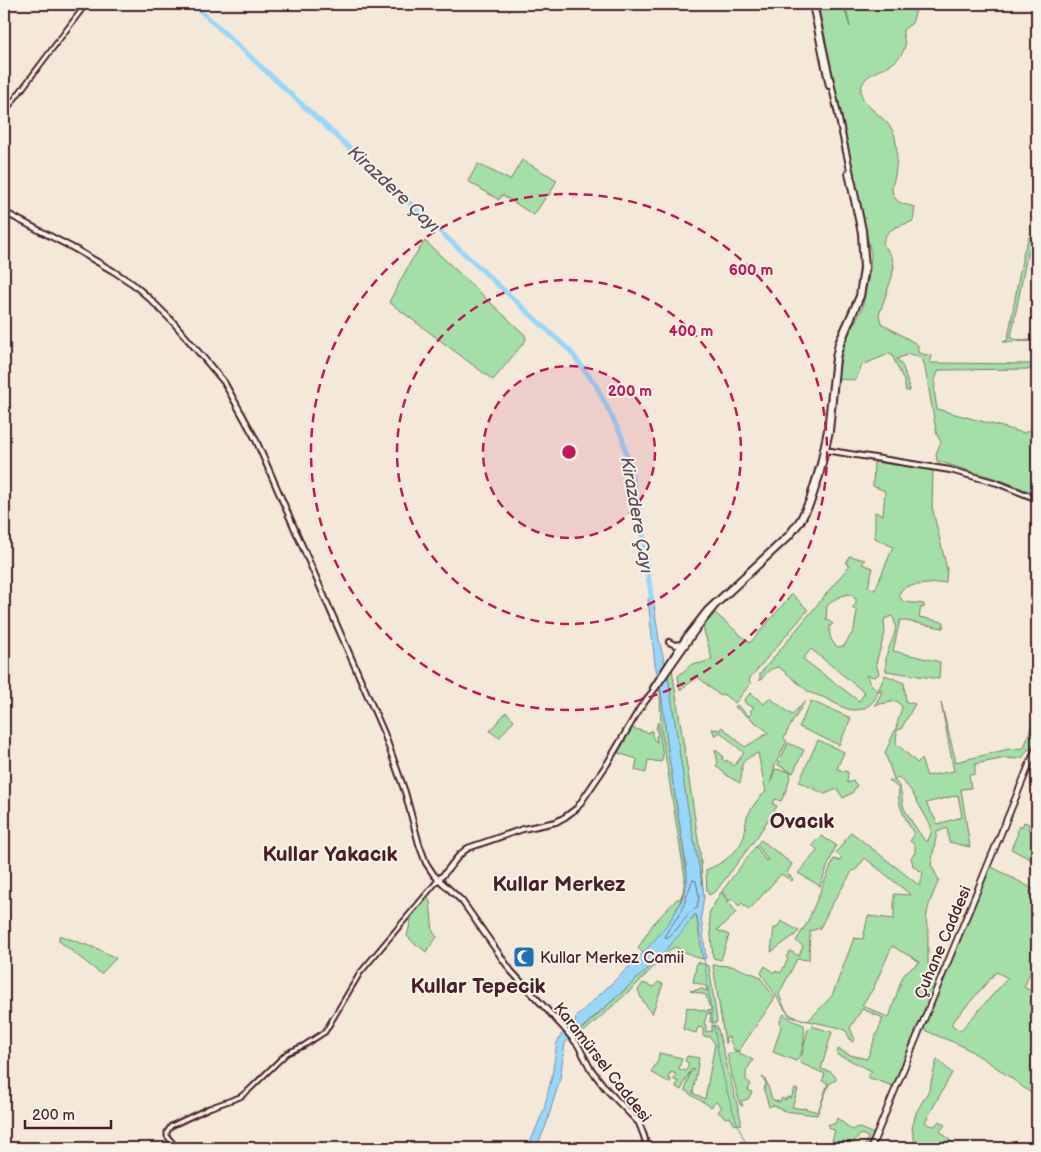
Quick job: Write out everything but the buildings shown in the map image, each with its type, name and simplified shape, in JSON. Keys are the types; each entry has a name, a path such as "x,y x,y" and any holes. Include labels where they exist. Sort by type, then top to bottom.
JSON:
{"main road":[{"path":"670,665 681,644 711,606 785,538 796,525 809,500 828,441 833,410 837,358 843,338 861,296 866,268 863,230 813,4"},
{"path":"438,878 468,848 523,829 556,822 574,811 587,794 635,715 690,638 716,605 797,528 811,503 824,461 838,343 858,296 863,268 861,233 813,4"},
{"name":"Karamürsel Caddesi","path":"4,212 113,270 133,284 173,322 224,382 255,438 384,733 405,792 422,856 428,867 467,906 516,977 575,1041 601,1083 639,1123 647,1148"},
{"path":"828,441 839,452"},
{"path":"825,450 950,470 998,483 1037,499"},
{"path":"824,461 830,454 839,452"},
{"path":"669,642 675,646 681,644"},
{"name":"Çuhane Caddesi","path":"871,1148 1037,746"}],"street":[{"path":"4,113 86,4"},
{"path":"177,1148 167,1136 171,1126 240,1096 249,1090 287,1053 308,1044 326,1031 360,974 438,878"}],"green space":[{"path":"818,4 843,4 850,27 845,4 892,4 916,10 912,23 903,30 905,47 900,56 865,79 861,92 863,99 887,123 895,137 897,156 892,188 894,196 901,203 915,207 913,221 890,231 883,243 892,257 894,266 879,315 881,323 918,345 918,353 932,356 930,363 1037,364 1037,369 939,370 935,379 935,389 937,409 1024,433 1031,429 1037,418 1037,469 1030,478 1037,481 1037,494 997,479 937,461 936,454 941,442 937,435 924,363 920,357 909,354 897,359 903,367 910,391 906,391 904,381 891,353 862,365 856,380 837,379 844,342 862,309 871,254"},
{"path":"522,160 557,180 549,195 547,195 534,215 502,195 499,200 468,181 478,164 510,180"},
{"path":"1037,229 1027,255 1011,337 1012,339 1037,341 1003,342 1008,338 1023,254 1029,237"},
{"path":"425,241 525,335 526,340 493,380 389,302 411,261"},
{"path":"874,462 933,470 932,507 947,569 946,582 908,586 901,590 899,595 903,602 924,604 924,608 921,607 919,617 944,622 943,628 900,620 893,651 940,662 939,679 886,671 886,656 895,631 892,616 884,619 885,633 876,663 879,674 874,677 866,675 870,683 878,691 874,701 866,707 850,710 811,693 779,667 769,670 760,681 760,674 850,565 846,564 849,556 865,560 862,564 873,568 868,587 875,590 893,547 875,538 875,512 883,515 885,491 873,486","holes":["849,594 856,599 856,604 852,608 857,611 854,630 844,646 837,647 830,638 830,626 833,624 826,619 827,606 832,601","811,649 865,693 859,701 803,659"]},
{"path":"792,594 807,611 750,678 749,681 751,683 735,703 723,694 719,695 698,677 680,690 678,676 692,664 712,659 703,627 715,613 750,643"},
{"path":"672,669 700,852 703,889 687,804 668,675"},
{"path":"885,675 904,683 906,702 915,704 901,729 897,730 896,743 917,763 921,759 927,776 954,771 941,703 956,762 1009,749 1024,748 1037,709 1037,738 1032,750 1028,749 1023,757 1016,759 1006,758 975,764 975,774 969,775 971,788 961,789 970,847 949,842 947,828 937,832 931,865 939,880 929,904 926,918 928,929 928,965 941,971 893,1086 867,1077 872,1071 837,1055 838,1049 850,1055 867,1059 883,1018 862,1009 850,1028 855,1040 853,1042 850,1040 847,1032 841,1028 808,1021 832,996 854,938 863,939 868,916 894,919 894,894 911,895 865,858 855,871 853,870 820,928 810,931 809,960 797,959 779,994 789,1013 806,1021 790,1017 761,973 765,966 774,973 775,971 781,973 790,951 799,956 803,946 796,941 807,923 834,859 840,861 842,859 836,853 851,832 920,886 923,873 913,866 911,857 915,853 915,845 910,841 914,835 899,802 899,789 889,780 895,781 898,785 905,810 925,841 928,841 931,826 910,789 898,777 894,779 885,753 896,728 902,707 897,701 875,705 881,690 878,691","holes":["958,795 962,817 938,824 926,803","892,946 920,962 906,972 902,978 889,1018 862,1005 873,989"]},
{"path":"660,686 687,876 682,898 672,918 643,953 638,948 653,924 677,899 680,899 685,878 661,729 660,692 658,689"},
{"path":"751,693 764,704 770,698 792,715 805,701 784,738 787,741 775,765 770,785 775,769 791,772 787,789 781,801 775,799 773,804 777,806 757,837 716,891 709,895 707,891 706,870 724,861 738,848 744,837 747,817 758,800 766,792 758,753 746,759 742,765 740,783 716,766 718,763 715,749 723,756 722,759 726,762 727,760 734,766 744,753 720,732 715,736 712,729 720,730 722,727 745,747 768,733 735,707 737,705 749,716 752,713 750,711 754,707 746,704 744,700"},
{"path":"811,701 851,718 839,745 799,727"},
{"path":"506,712 514,720 499,738 490,731"},
{"path":"658,722 663,756 661,762 648,760 646,773 635,770 637,759 618,753 632,728 649,733 652,731 652,736 657,742 656,736 658,735 656,729"},
{"path":"818,740 844,752 837,769 848,772 847,783 853,781 857,785 852,793 843,798 837,789 825,794 799,782"},
{"path":"788,743 804,750 793,773 778,765"},
{"path":"1037,818 1037,863 1011,849 1019,826 1022,827 1024,822 1029,824 1028,829 1035,829"},
{"path":"821,836 836,845 820,886 798,873 818,850 812,845"},
{"path":"761,840 792,864 787,873 793,879 792,881 781,874 749,910 742,903 739,906 733,899 729,901 722,891 756,846 766,861 768,860 757,844"},
{"path":"990,867 1037,891 1037,956 1024,987 1037,994 1037,1098 1001,1070 972,1052 923,1029","holes":["996,972 1008,978 960,1031 951,1024"]},
{"path":"721,892 736,912 717,930 729,935 721,960 713,958 709,913"},
{"path":"427,898 430,901 433,932 437,937 426,952 407,936 413,911"},
{"path":"696,914 703,959 675,947 671,949 636,985 577,1038 574,1036 651,966"},
{"path":"781,921 799,931 771,952 774,928 777,928"},
{"path":"59,936 98,949 116,958 101,974 59,941"},
{"path":"697,962 709,966 717,1021 716,1023 710,1022 711,1014 707,1013 704,1024 706,1025 706,1032 712,1031 712,1025 717,1026 741,1120 741,1124 738,1125 734,1124 730,1117 726,1118 718,1112 722,1107 716,1102 711,1107 685,1090 690,1073 694,1070 691,1069 681,1090 676,1087 678,1081 674,1080 676,1074 671,1072 668,1078 671,1079 670,1083 651,1072 658,1061 659,1053 682,1058 679,1069 686,1071 689,1063 685,1061 687,1056 699,1058 693,1093 705,1099 715,1044 710,1037 703,1036 703,1028 698,1027 696,1033 683,1029 687,1007 706,1011 712,1010 706,995 690,991 702,989 707,991 706,986 693,982"},
{"path":"713,965 732,966 759,976 775,998 738,1052 753,1060 746,1071 746,1080 751,1084 748,1090 752,1092 748,1099 741,1101 743,1106 740,1105 727,1054 738,1051 734,1050 729,1037 725,1038 727,1043 725,1043"},
{"path":"658,982 663,984 652,1014 638,990 643,983 654,987"},
{"path":"784,1014 791,1020 804,1025 802,1049 796,1061 773,1052 781,1027 780,1021"},
{"path":"811,1026 832,1032 821,1069 831,1072 836,1077 836,1080 829,1084 817,1115 784,1111 773,1105 769,1107 764,1090 766,1083 763,1077 767,1082 773,1100 780,1102 782,1098 786,1100 787,1097 791,1098 795,1089 798,1090 792,1107 818,1112 828,1083 822,1081 825,1074 800,1063 808,1029"},
{"path":"937,1059 952,1073 925,1122 935,1126 939,1121 945,1125 940,1131 953,1143 950,1148 916,1148 912,1129 916,1113 929,1090"},
{"path":"837,1118 853,1130 857,1127 874,1134 868,1148 864,1148 868,1137 861,1134 854,1142 852,1148 847,1148 832,1141 835,1130 828,1127 829,1124 835,1124"}],"water":[{"path":"653,598 659,640 668,676 687,804 703,889 704,896 701,916 706,958 703,959 697,916 695,914 682,932 651,966 565,1043 560,1079 545,1128 536,1148 528,1148 544,1109 557,1043 561,1035 576,1022 575,1018 656,939 670,921 686,887 686,864 669,757 661,691 655,664 648,599"}],"waterway":[{"name":"Kirazdere Çayı","path":"193,4 570,351 596,385 622,437 639,506 652,603"},
{"path":"704,958 713,1024"},
{"path":"714,1025 726,1088 748,1148"}],"place":[{"name":"Kullar Merkez Camii","path":"524,957"}],"district":[{"name":"Ovacık","path":"802,821"},
{"name":"Kullar Yakacık","path":"330,854"},
{"name":"Kullar Merkez","path":"559,884"},
{"name":"Kullar Tepecik","path":"478,986"}]}
